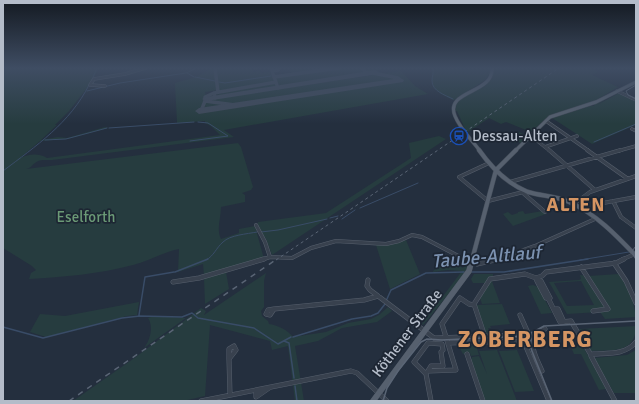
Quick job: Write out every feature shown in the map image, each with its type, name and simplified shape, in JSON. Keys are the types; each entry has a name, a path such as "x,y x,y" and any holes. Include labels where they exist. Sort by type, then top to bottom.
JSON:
{"main road":[{"path":"478,87 455,102 453,108 457,119 496,172 525,192 561,199 574,204 595,219 636,255"},
{"path":"618,91 626,87"},
{"name":"Köthener Straße","path":"373,401 469,272 496,172 499,167 550,117 595,103 618,91"},
{"path":"490,165 499,167"}],"street":[{"path":"618,91 636,100"},
{"path":"546,121 628,179"},
{"path":"632,129 636,131"},
{"path":"531,136 568,165 595,190"},
{"path":"545,147 577,136"},
{"path":"510,182 636,146"},
{"path":"490,165 460,177 488,201 525,192 545,212"},
{"path":"574,204 587,193 636,176"},
{"path":"603,203 636,197"},
{"path":"612,201 620,218 636,228"},
{"path":"173,282 205,276 255,263 270,257 290,259 316,246 336,241 386,244 414,235 422,237 472,263 482,264 502,258 595,219"},
{"path":"256,225 258,233 265,241 267,252 270,257"},
{"path":"536,280 546,272 614,263 636,255"},
{"path":"614,263 626,281 636,302"},
{"path":"581,267 608,309 593,311"},
{"path":"485,337 474,305 491,278 525,274 541,281 554,309 558,309 564,322 572,321 592,355 615,401"},
{"path":"368,280 368,287 378,296 434,338 447,341 523,341"},
{"path":"274,309 364,300 378,296"},
{"name":"Köthener Straße","path":"447,341 442,324 460,298 469,304 474,305"},
{"path":"447,341 526,335 528,333 520,315"},
{"path":"542,371 534,352 532,340 536,334 545,329"},
{"path":"521,335 549,401"},
{"path":"431,401 427,373 456,370 447,341"},
{"path":"592,355 624,351 632,347 636,342"},
{"name":"Köthener Straße","path":"428,343 442,344 442,366 431,366 427,373 414,362 428,343"},
{"path":"467,354 483,401"},
{"path":"229,359 230,395"},
{"path":"201,401 352,371 357,373 387,401"},
{"path":"247,391 256,396 260,396 267,388"}],"green space":[{"name":"Eselforth","path":"3,87 88,87 69,111 55,125 57,125 41,140 58,137 67,138 105,127 108,128 67,139 40,141 20,158 40,155 47,158 220,135 211,126 205,123 205,121 177,123 175,87 275,87 216,96 215,95 223,93 218,90 205,92 206,96 214,96 206,98 206,100 294,87 416,87 428,94 224,130 234,137 43,160 38,161 26,169 238,143 241,147 253,187 251,190 242,193 245,195 245,202 221,207 219,227 220,235 221,239 239,233 239,229 255,226 264,259 204,276 203,264 178,272 179,249 139,263 108,271 29,279 31,273 36,270 3,248"},
{"path":"434,87 474,87 454,100 440,93"},
{"path":"479,87 618,87 593,102 549,116 531,132 506,122 501,124 489,118 468,132 465,129 457,111 455,111 459,101"},
{"path":"619,93 636,102 636,125 592,144 552,118 590,106 595,106 593,105 606,99 597,105"},
{"path":"517,131 527,136 521,143 517,141 515,143 504,137"},
{"path":"439,136 446,139 272,255 266,239 258,228 258,222 326,213 411,158 409,143"},
{"path":"523,211 525,214 543,211 546,214 513,226 503,214 508,212 512,215"},
{"path":"406,240 420,274 390,289 376,245 386,245"},
{"path":"447,259 463,268 467,262 470,263 461,279 423,325 422,324 462,271 448,270 432,272"},
{"path":"226,272 229,289 205,304 204,278"},
{"path":"266,273 264,281 264,307 261,311 262,316 268,321 269,324 282,328 293,337 326,332 348,323 371,319 379,315 388,307 392,311 377,322 342,328 318,341 295,346 304,401 295,401 288,346 272,350 270,341 210,325 205,396 183,401 73,401 133,359 201,308 206,311 204,315"},
{"path":"474,274 493,274 493,276 490,276 500,303 482,304 480,298 488,285 485,283 473,283 471,279"},
{"path":"619,274 632,296 636,317 605,319 600,312 567,314 549,282 579,280 581,279 580,275 589,276","holes":["581,281 594,305 567,306 554,283"]},
{"path":"533,285 538,287 552,313 541,314 528,286"},
{"path":"139,302 137,315 127,316 46,337 30,332 40,314 65,316"},
{"path":"502,304 510,324 490,326 491,328 488,328 493,334 486,334 476,305"},
{"path":"154,316 186,318 144,348 148,341 151,329 148,318"},
{"path":"636,326 635,335 632,342 621,349 606,351 591,351 579,329"},
{"path":"577,341 580,341 606,389 599,390 581,354 574,354 570,345 579,345"},
{"path":"475,342 479,355 471,356 470,353 463,354 457,343"},
{"path":"497,350 517,401 484,401 470,362 472,357 479,356 487,374 479,351"},
{"path":"517,350 534,391 515,392 499,351"},
{"path":"636,350 636,393 614,393 594,358 627,355"}],"waterway":[{"path":"3,171 51,133 72,111 88,87"},
{"path":"87,91 104,87"},
{"path":"434,87 453,99"},
{"path":"109,128 194,122"},
{"path":"190,141 228,136 208,123 198,122"},
{"path":"594,142 636,124"},
{"path":"45,140 66,139 107,128"},
{"path":"360,208 418,183"},
{"path":"342,219 355,210"},
{"path":"330,218 338,216"},
{"path":"261,232 278,230 327,219"},
{"path":"207,260 226,240 239,235 257,232"},
{"name":"Taube-Altlauf","path":"580,260 629,252"},
{"name":"Taube-Altlauf","path":"471,272 504,272 588,259"},
{"path":"175,272 207,260"},
{"path":"139,315 145,277 174,272"},
{"name":"Taube-Altlauf","path":"386,301 391,290 426,273 464,272"},
{"name":"Taube-Altlauf","path":"293,337 352,319 371,316 378,313 385,304"},
{"name":"Taube-Altlauf","path":"3,327 43,338 122,318 140,316 182,317 192,313 198,318 254,328 278,344 291,337"},
{"path":"284,341 289,343 294,378"},
{"path":"295,386 297,401"}],"taxiway":[{"path":"217,87 218,92"},
{"path":"214,93 249,87"},
{"path":"205,101 205,97 214,93"},
{"path":"214,93 215,98"},
{"path":"201,111 205,101"},
{"path":"205,101 235,105"}],"runway":[{"path":"206,99 282,87"},
{"path":"199,111 356,87"}],"tram line":[{"path":"633,87 626,91 628,95 636,99"},
{"path":"636,246 632,251 636,260"},
{"path":"532,333 544,326 636,321"},
{"path":"383,401 387,388 398,371 421,342 427,339 442,340 526,336 532,333"},
{"path":"532,333 530,346 552,401"}],"railway":[{"path":"276,260 531,87"},
{"path":"69,401 277,259"}],"place":[{"name":"Dessau-Alten","path":"459,136"}],"district":[{"name":"ALTEN","path":"576,204"},
{"name":"ZOBERBERG","path":"525,339"}]}
